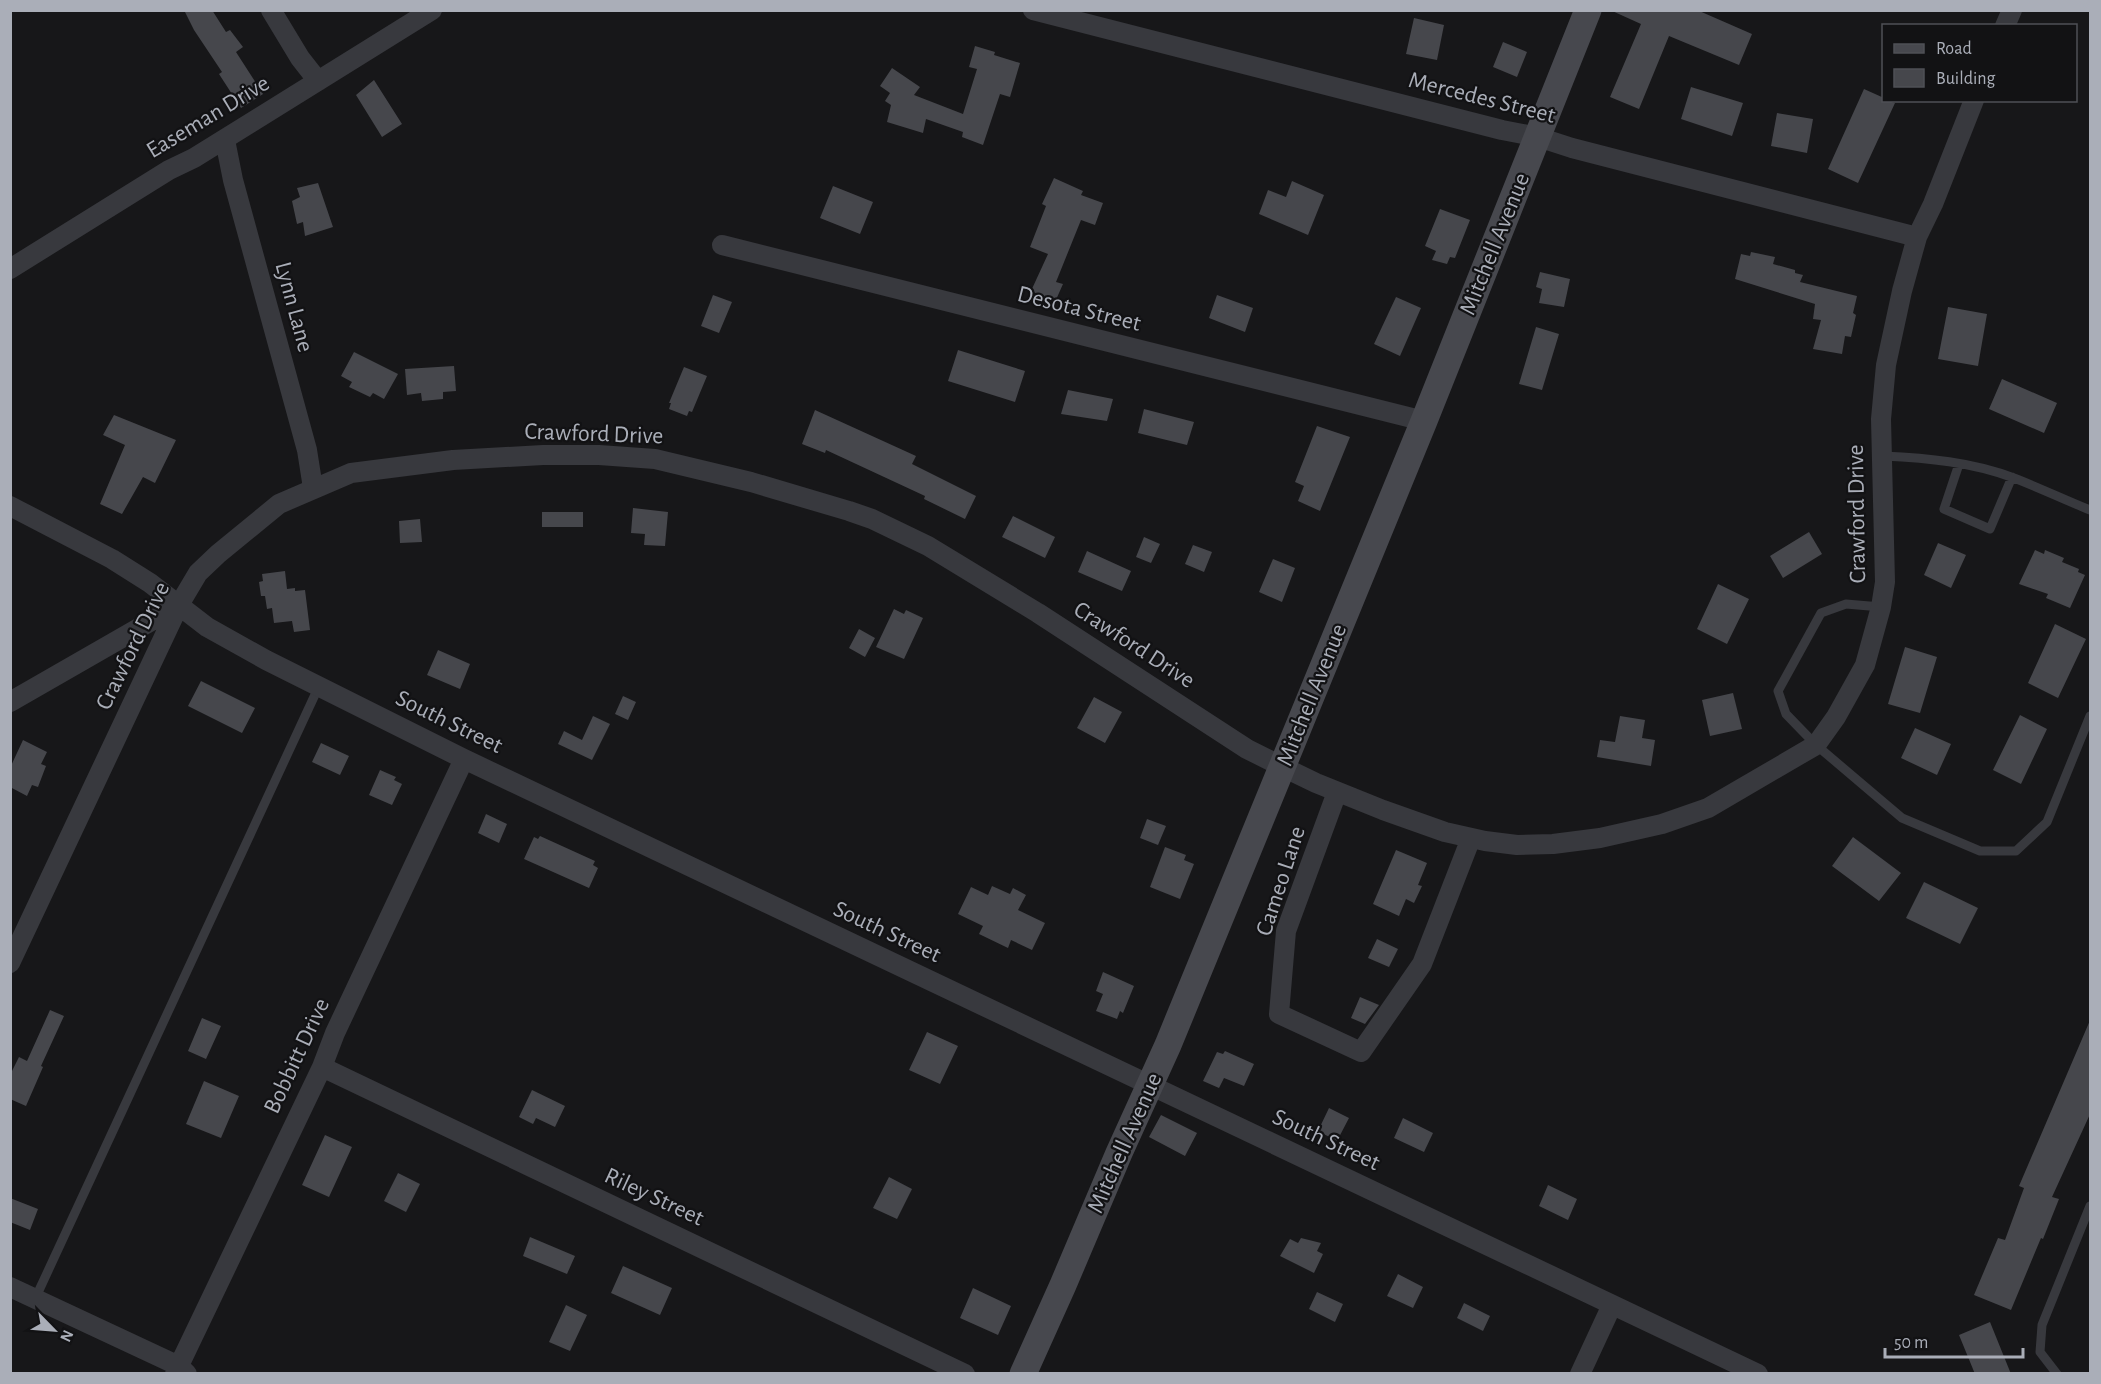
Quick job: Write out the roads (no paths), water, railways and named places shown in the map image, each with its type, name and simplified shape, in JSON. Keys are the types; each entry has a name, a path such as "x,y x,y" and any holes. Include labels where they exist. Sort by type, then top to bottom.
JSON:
{"street":[{"path":"270,10 300,58 318,81"},
{"name":"Easeman Drive","path":"10,269 169,170 225,140 432,10"},
{"name":"Mercedes Street","path":"1033,10 1106,19 1502,129 1917,237"},
{"name":"Mitchell Avenue","path":"1023,1374 1151,1085 1424,421 1588,10"},
{"path":"2006,24 2012,10"},
{"name":"Crawford Drive","path":"10,963 179,605 198,573 279,504 313,488 351,472 453,460 543,455 599,455 655,459 751,482 849,511 928,546 1038,613 1247,749 1337,792 1445,832 1517,845 1553,844 1599,838 1662,824 1708,808 1816,745 1836,717 1865,665 1881,607 1885,582 1881,419 1886,365 1902,291 1917,237 1933,204 1973,102"},
{"name":"Lynn Lane","path":"225,140 233,180 307,450 313,488"},
{"name":"Desota Street","path":"722,245 1424,421"},
{"name":"South Street","path":"10,506 112,559 150,583 207,627 267,660 464,759 1758,1374"},
{"path":"10,702 179,605"},
{"name":"Bobbitt Drive","path":"180,1371 464,759"},
{"name":"Cameo Lane","path":"1337,792 1286,931 1279,1014 1361,1052 1422,964 1471,838"},
{"name":"Riley Street","path":"322,1067 965,1374"},
{"path":"10,1287 180,1371"},
{"path":"1580,1374 1612,1305"}],"lane":[{"path":"1882,456 1927,458 2012,477 2091,510"},
{"path":"1959,464 1944,509 1990,529 2012,477"},
{"path":"1881,607 1846,604 1821,613 1778,691 1786,714 1816,745 1902,818 1980,851 2016,851 2047,822 2091,716"},
{"path":"35,1299 319,686"},
{"path":"2057,1374 2040,1352 2042,1325 2091,1206"}]}
